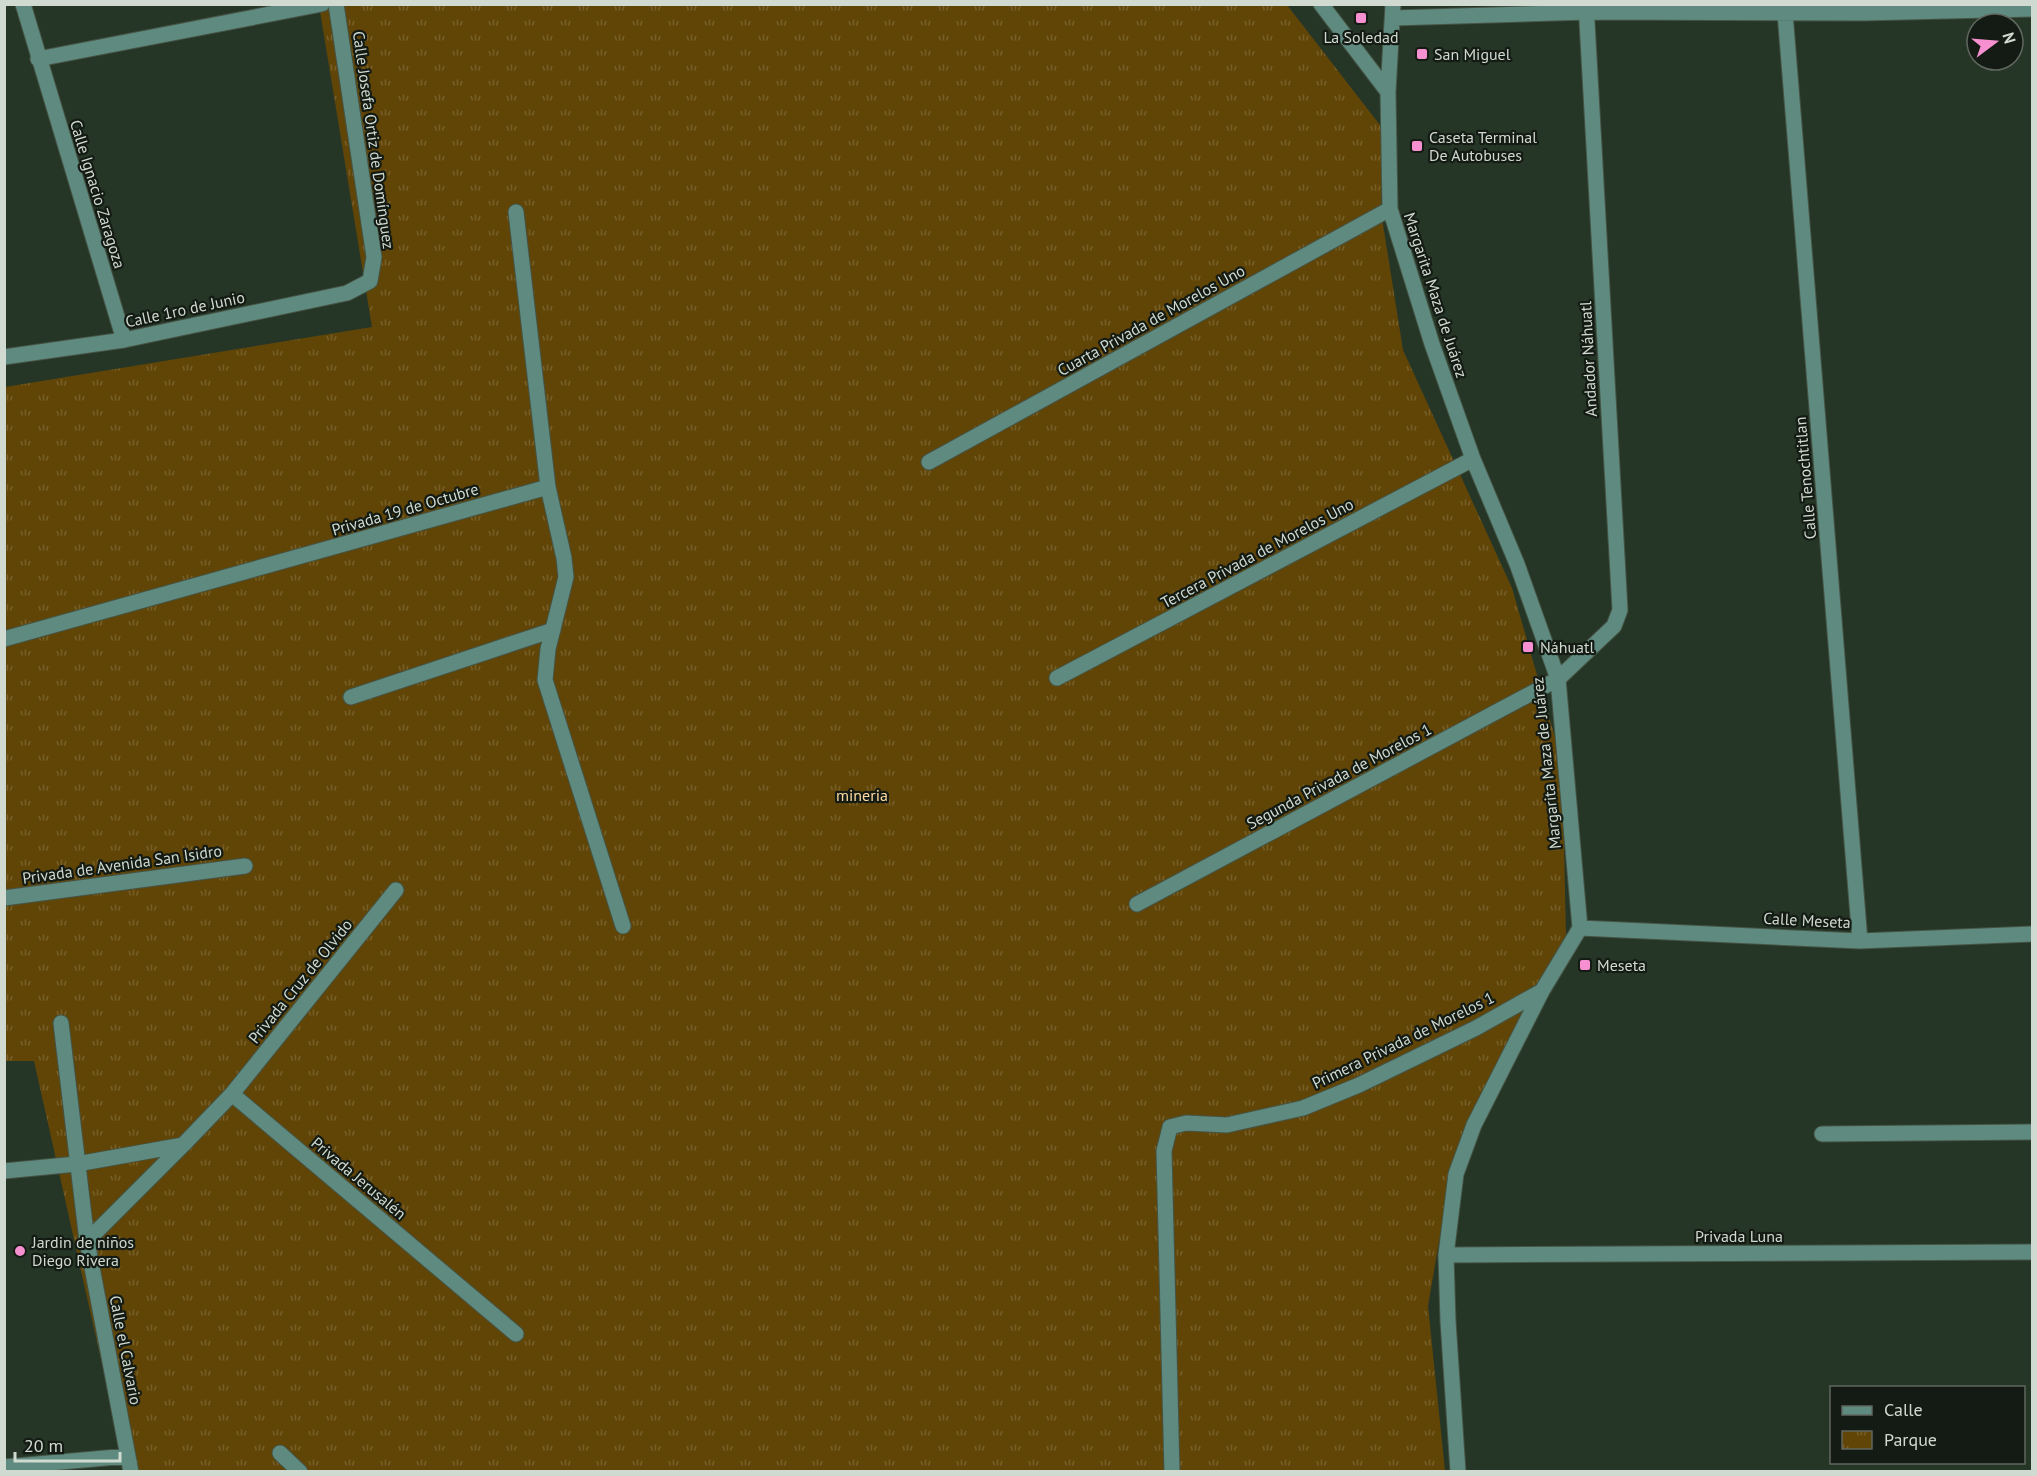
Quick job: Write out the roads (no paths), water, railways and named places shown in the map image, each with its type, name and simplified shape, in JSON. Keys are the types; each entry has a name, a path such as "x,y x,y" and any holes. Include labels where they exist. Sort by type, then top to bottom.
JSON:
{"street":[{"name":"Calle Ignacio Zaragoza","path":"23,4 124,340"},
{"path":"38,59 322,4"},
{"name":"Calle Josefa Ortiz de Domínguez","path":"336,4 374,257 370,281"},
{"path":"1321,4 1388,92"},
{"path":"1393,11 1587,8 1785,13 1864,9 2032,9"},
{"name":"Andador Náhuatl","path":"1558,679 1614,626 1620,610 1587,8"},
{"name":"Margarita Maza de Juárez","path":"1393,11 1388,92 1390,209 1432,344 1473,459 1517,564 1558,679 1580,928"},
{"name":"Calle Tenochtitlan","path":"1785,13 1860,941"},
{"name":"Cuarta Privada de Morelos Uno","path":"929,462 1390,209"},
{"path":"516,212 548,487 566,577 548,649 545,680 622,926"},
{"name":"Calle 1ro de Junio","path":"4,357 124,340 347,293 370,281"},
{"name":"Tercera Privada de Morelos Uno","path":"1057,678 1473,459"},
{"name":"Privada 19 de Octubre","path":"4,639 548,487"},
{"path":"351,698 553,630"},
{"name":"Segunda Privada de Morelos 1","path":"1137,904 1558,679"},
{"name":"Privada de Avenida San Isidro","path":"4,898 244,866"},
{"name":"Privada Cruz de Olvido","path":"232,1094 396,890"},
{"path":"1458,1472 1446,1255 1456,1174 1474,1125 1542,991 1580,928"},
{"name":"Calle Meseta","path":"1580,928 1860,941 2032,934"},
{"name":"Primera Privada de Morelos 1","path":"1172,1472 1164,1151 1170,1127 1186,1122 1227,1125 1303,1108 1359,1085 1465,1034 1542,991"},
{"name":"Calle el Calvario","path":"61,1023 87,1241 131,1472"},
{"path":"87,1241 232,1094"},
{"name":"Privada Jerusalén","path":"232,1094 516,1334"},
{"path":"1822,1134 2032,1132"},
{"path":"4,1171 77,1164 183,1145"},
{"name":"Privada Luna","path":"1446,1255 2032,1252"},
{"path":"280,1453 300,1472"},
{"path":"4,1467 128,1456"}],"place":[{"name":"La Soledad","path":"1361,18"},
{"name":"San Miguel","path":"1422,54"},
{"name":"Caseta Terminal De Autobuses","path":"1417,146"},
{"name":"Náhuatl","path":"1528,647"},
{"name":"Meseta","path":"1585,965"},
{"name":"Jardin de niños Diego Rivera","path":"20,1251"}],"park label":[{"name":"mineria","path":"862,795"}]}
